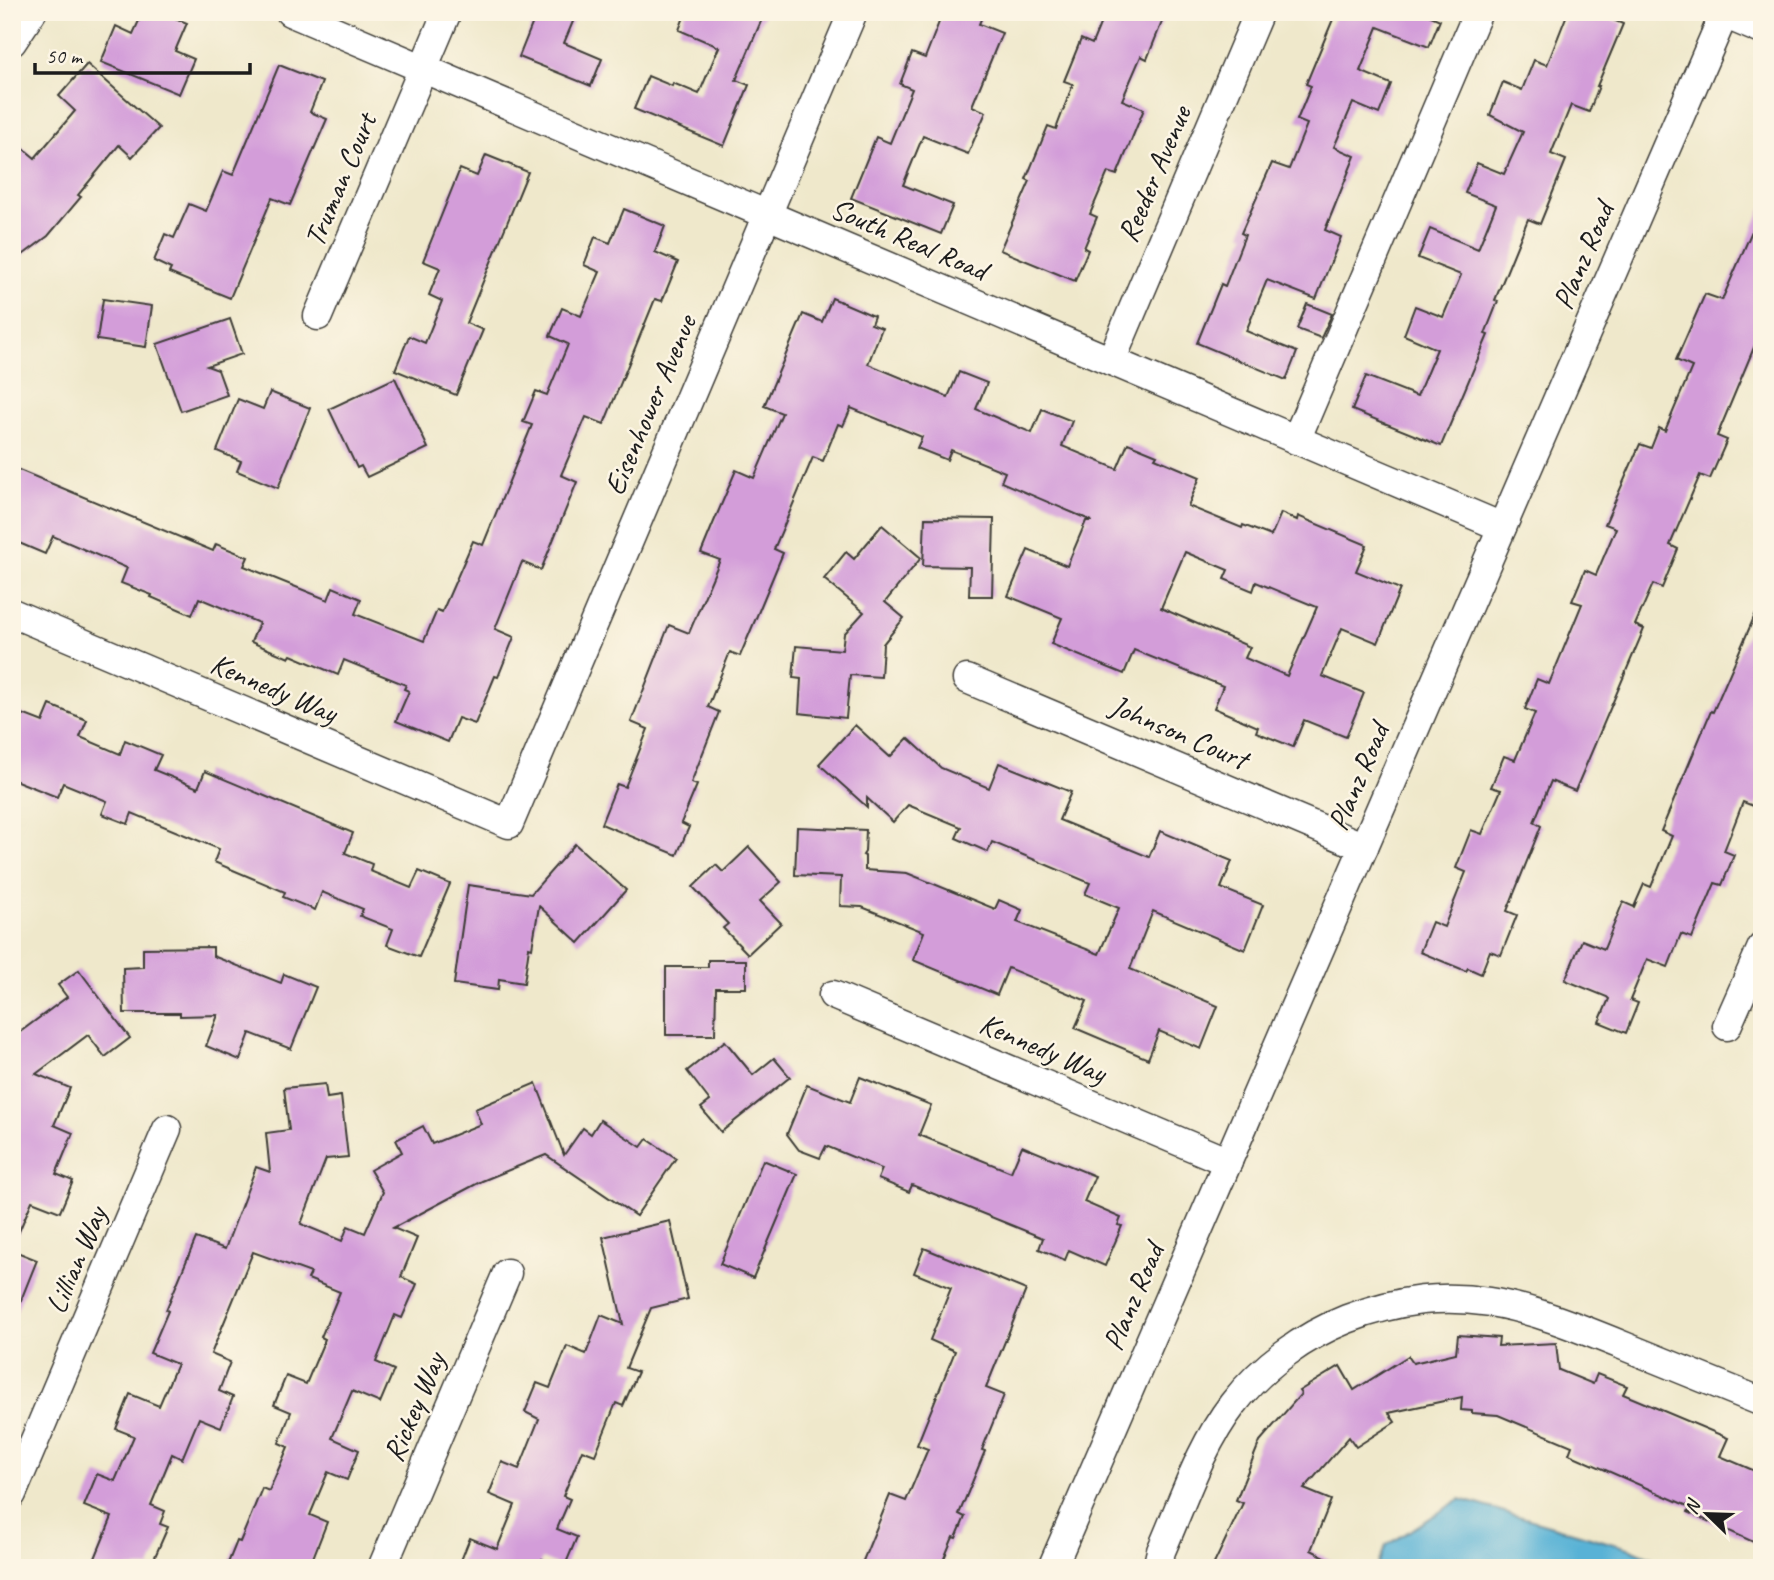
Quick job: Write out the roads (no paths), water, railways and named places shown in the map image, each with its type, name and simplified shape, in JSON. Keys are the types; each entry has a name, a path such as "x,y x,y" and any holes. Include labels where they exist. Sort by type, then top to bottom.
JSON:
{"street":[{"path":"12,41 32,12"},
{"name":"South Real Road","path":"289,12 1502,527"},
{"name":"Truman Court","path":"318,316 447,12"},
{"name":"Eisenhower Avenue","path":"509,824 853,12"},
{"name":"Reeder Avenue","path":"1111,361 1259,12"},
{"path":"1296,440 1478,12"},
{"path":"1725,13 1762,30"},
{"name":"Planz Road","path":"1052,1568 1725,13"},
{"name":"Kennedy Way","path":"12,613 509,824"},
{"name":"Johnson Court","path":"967,678 1364,847"},
{"path":"1727,1026 1762,947"},
{"name":"Kennedy Way","path":"833,995 1228,1162"},
{"name":"Lillian Way","path":"12,1494 167,1129"},
{"name":"Rickey Way","path":"382,1568 507,1273"},
{"path":"1157,1568 1161,1551 1207,1444 1234,1403 1263,1371 1294,1347 1331,1325 1377,1308 1420,1300 1463,1298 1511,1304 1553,1317 1762,1402"}],"water":[{"path":"1460,1499 1631,1549 1676,1568 1376,1568 1386,1546"}]}
